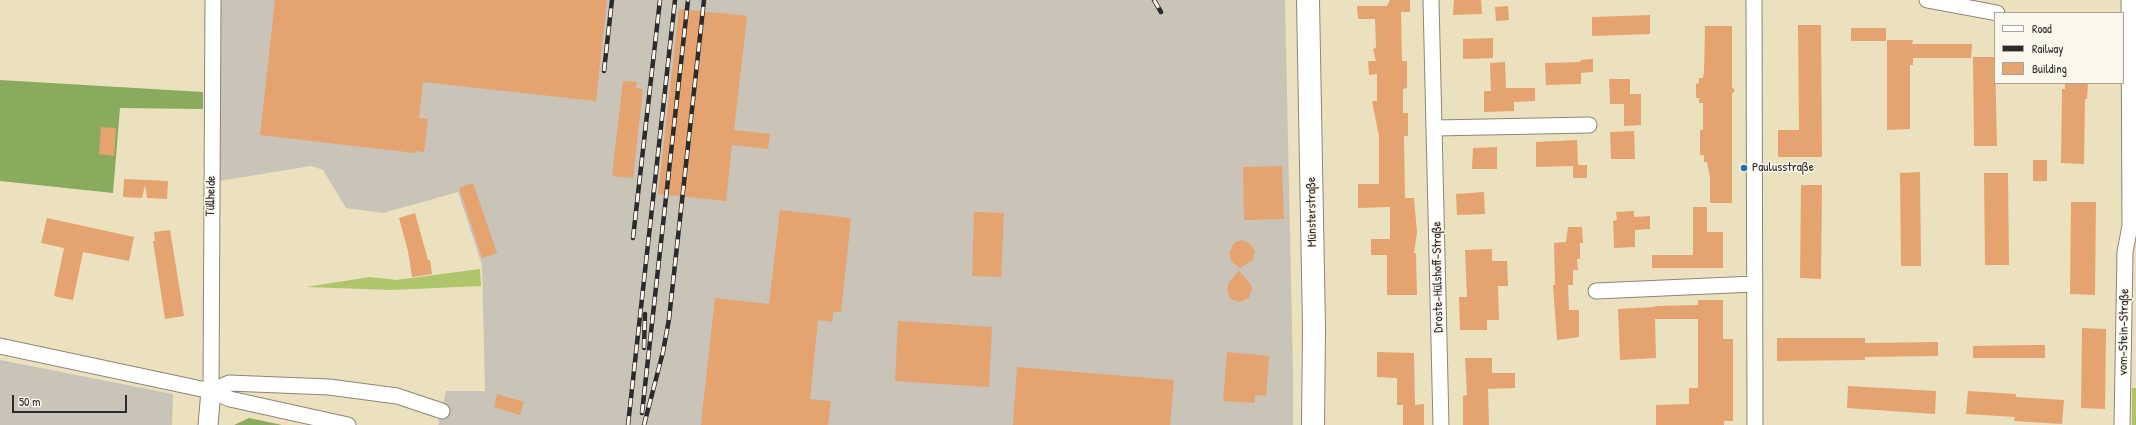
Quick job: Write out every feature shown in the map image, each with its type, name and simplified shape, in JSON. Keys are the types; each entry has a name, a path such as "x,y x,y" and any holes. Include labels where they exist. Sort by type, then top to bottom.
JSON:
{"main road":[{"name":"Münsterstraße","path":"1308,0 1314,328 1313,425"}],"street":[{"name":"Tüllheide","path":"211,391 213,0"},
{"name":"Droste-Hülshoff-Straße","path":"1431,0 1441,425"},
{"path":"1754,0 1755,425"},
{"path":"1927,0 1994,12"},
{"name":"vom-Stein-Straße","path":"2122,425 2126,252 2133,226 2126,35 2129,0"},
{"path":"1435,128 1590,125"},
{"path":"1596,291 1754,284"},
{"path":"0,346 211,391 230,399 348,425"},
{"path":"211,391 229,383 329,387 397,396 442,411"},
{"path":"208,425 211,391"}],"shaded area":[{"path":"221,0 1285,0 1293,425 438,425 446,391 485,391 482,265 458,192 383,213 346,208 323,170 311,166 219,181"},
{"path":"0,360 173,394 172,425 0,425"}],"green space":[{"path":"0,80 203,92 203,109 120,108 113,193 0,181"},
{"path":"480,269 481,286 391,290 306,287 370,277 396,280"},
{"path":"2132,388 2136,388 2136,425 2132,425"},
{"path":"249,418 282,425 234,425"}],"building":[{"path":"275,0 607,0 596,101 423,82 419,118 428,119 424,152 415,151 415,153 260,135"},
{"path":"1390,0 1410,0 1410,12 1401,12 1402,61 1407,61 1407,88 1403,89 1403,113 1408,113 1408,136 1404,136 1405,198 1414,198 1417,232 1414,253 1416,253 1417,295 1387,295 1387,255 1371,255 1371,239 1390,239 1390,207 1358,208 1358,184 1379,184 1379,136 1372,101 1377,101 1377,74 1369,75 1368,61 1376,61 1373,49 1376,48 1375,19 1358,19 1357,6 1387,6"},
{"path":"1454,0 1481,0 1482,14 1453,15"},
{"path":"1508,6 1509,20 1496,21 1495,7"},
{"path":"679,9 747,16 734,130 770,134 768,149 732,145 726,201 658,194"},
{"path":"1650,15 1650,34 1592,36 1592,17"},
{"path":"1798,25 1821,25 1822,157 1778,157 1778,130 1799,130"},
{"path":"1705,26 1732,26 1732,87 1735,90 1732,94 1732,203 1710,203 1710,177 1707,162 1704,162 1704,155 1700,155 1700,130 1703,130 1703,103 1699,103 1699,98 1696,98 1696,84 1699,83 1699,78 1703,78 1704,72"},
{"path":"1851,28 1886,28 1886,41 1851,41"},
{"path":"1493,38 1493,58 1463,59 1463,39"},
{"path":"1887,40 1913,40 1912,44 1972,44 1971,58 1913,58 1913,65 1910,65 1910,129 1887,130"},
{"path":"1973,57 1994,57 1997,146 1974,146"},
{"path":"1593,59 1593,72 1581,73 1581,84 1546,85 1545,63 1581,62 1580,60"},
{"path":"1505,62 1506,88 1535,88 1535,101 1514,102 1514,111 1484,112 1484,91 1491,91 1490,63"},
{"path":"1609,79 1630,79 1630,94 1641,94 1641,125 1624,126 1624,104 1610,104"},
{"path":"623,81 637,82 636,88 643,89 633,178 612,176"},
{"path":"2065,84 2088,84 2087,99 2085,99 2084,164 2061,163 2062,89 2065,89"},
{"path":"101,127 116,128 114,156 99,154"},
{"path":"1634,131 1635,159 1611,159 1610,132"},
{"path":"1577,140 1578,165 1587,165 1587,178 1573,178 1573,166 1536,167 1536,142"},
{"path":"1497,147 1497,169 1472,169 1473,148"},
{"path":"2033,160 2047,160 2047,181 2033,181"},
{"path":"1282,166 1284,219 1244,220 1243,167"},
{"path":"1920,172 1921,266 1901,266 1900,173"},
{"path":"1984,173 2008,173 2009,265 1985,265"},
{"path":"124,179 168,181 167,199 147,198 145,185 142,198 123,197"},
{"path":"473,183 497,253 482,258 459,188"},
{"path":"1801,185 1822,185 1821,279 1800,278"},
{"path":"1484,192 1485,214 1457,215 1456,194"},
{"path":"2071,202 2096,202 2095,295 2070,294"},
{"path":"1693,207 1707,207 1707,232 1723,232 1723,268 1652,268 1652,255 1693,255"},
{"path":"780,210 851,218 841,312 833,312 832,322 818,320 810,399 831,401 828,425 701,425 715,298 769,304"},
{"path":"1634,211 1634,217 1650,216 1650,229 1635,230 1635,247 1614,248 1613,221 1617,220 1616,212"},
{"path":"974,212 1004,213 1001,277 972,276"},
{"path":"415,213 428,260 430,260 432,274 412,277 408,251 399,218"},
{"path":"47,218 134,237 129,261 83,252 73,300 54,296 64,248 41,243"},
{"path":"1568,227 1582,227 1583,243 1580,243 1580,259 1577,259 1578,270 1573,270 1573,285 1568,285 1569,310 1579,310 1579,337 1557,340 1553,285 1555,285 1554,243 1566,242"},
{"path":"170,230 184,316 165,319 153,241 155,241 154,232"},
{"path":"1241,240 1249,243 1255,251 1253,260 1240,268 1232,262 1229,253 1234,243"},
{"path":"1492,249 1492,261 1507,261 1508,286 1498,286 1499,320 1487,320 1487,330 1460,330 1459,297 1467,297 1465,250"},
{"path":"1239,271 1250,283 1252,289 1249,298 1240,302 1231,299 1227,291 1229,282"},
{"path":"1698,300 1723,300 1723,339 1733,339 1733,421 1724,421 1724,425 1656,425 1656,405 1689,404 1689,388 1698,388 1698,319 1655,319 1656,358 1620,360 1618,309 1698,305"},
{"path":"898,321 992,327 989,387 895,381"},
{"path":"2082,328 2106,329 2105,409 2081,408"},
{"path":"1777,338 1865,338 1865,343 1938,342 1938,356 1865,357 1865,360 1777,361"},
{"path":"2045,345 2045,358 1973,358 1973,346"},
{"path":"1227,352 1269,356 1266,396 1255,395 1255,403 1223,401"},
{"path":"1377,352 1414,353 1415,405 1424,404 1424,425 1403,425 1403,405 1397,405 1397,378 1377,377"},
{"path":"1465,358 1492,358 1492,373 1515,373 1515,388 1488,389 1489,425 1463,425 1463,396 1467,395"},
{"path":"1017,367 1174,380 1170,425 1013,425"},
{"path":"1848,386 1936,391 1935,414 1847,408"},
{"path":"1968,391 2016,394 2016,397 2064,400 2062,424 2014,421 2015,417 1966,414"},
{"path":"497,394 524,402 520,415 494,407"}],"railway":[{"path":"604,71 612,0"},
{"path":"633,238 660,0"},
{"path":"628,425 675,0"},
{"path":"642,413 688,0"},
{"path":"644,425 663,352 669,319 704,0"},
{"path":"1154,0 1161,12"},
{"path":"644,348 645,314"}],"place":[{"name":"Paulusstraße","path":"1744,168"}]}
